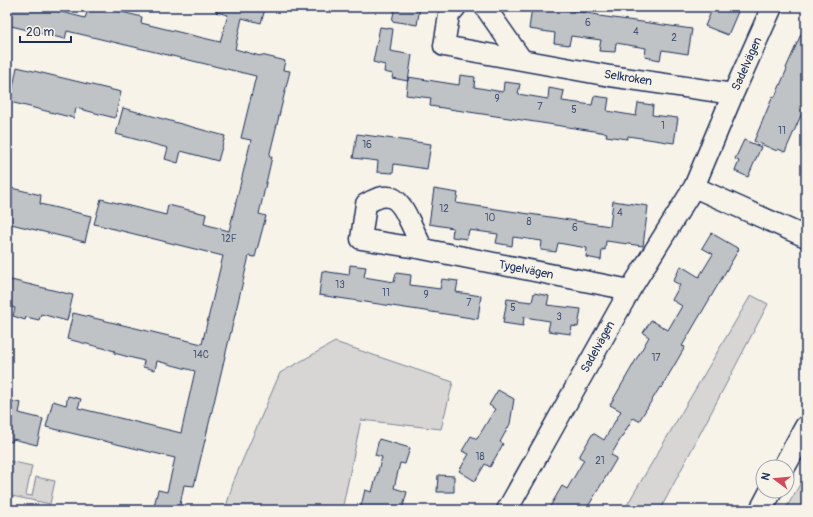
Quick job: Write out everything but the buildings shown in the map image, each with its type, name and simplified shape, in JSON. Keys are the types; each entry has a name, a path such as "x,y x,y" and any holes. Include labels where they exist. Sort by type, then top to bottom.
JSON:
{"street":[{"name":"Selkroken","path":"456,7 449,15 444,46 610,76 733,94"},
{"path":"485,7 522,60"},
{"name":"Sadelvägen","path":"507,510 630,290 694,187 772,7"},
{"path":"694,187 806,237"},
{"name":"Tygelvägen","path":"423,249 630,290"},
{"path":"788,459 806,427"},
{"path":"761,510 767,499"}],"shaded area":[{"path":"751,295 768,304 660,510 624,510"},
{"path":"335,342 453,382 441,429 361,420 342,510 225,510 234,480 280,373"},
{"path":"9,461 32,466 26,495 32,496 36,477 55,481 50,504 7,495 7,469"},
{"path":"806,474 806,510 785,510 791,499 795,499 795,493"}]}
